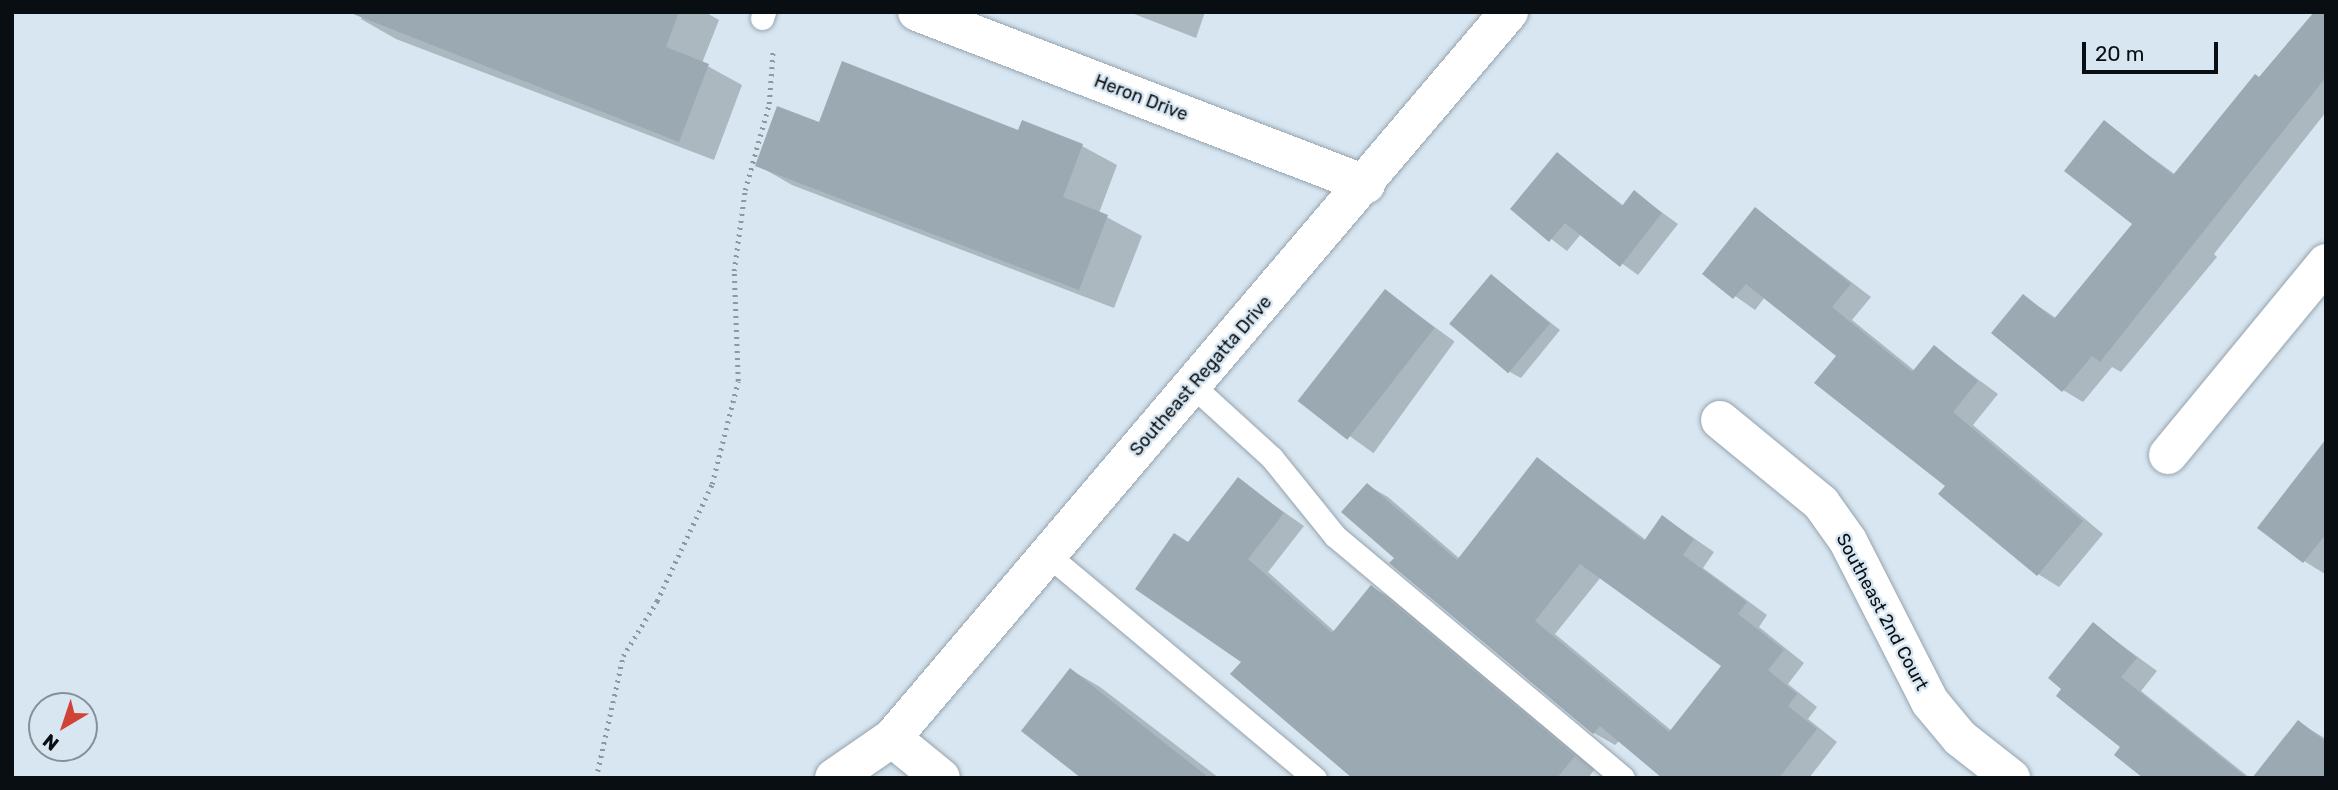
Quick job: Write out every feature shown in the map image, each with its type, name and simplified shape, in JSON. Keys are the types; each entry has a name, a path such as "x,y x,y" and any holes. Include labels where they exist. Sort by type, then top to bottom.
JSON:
{"street":[{"name":"Heron Drive","path":"917,12 1366,184"},
{"name":"Southeast Regatta Drive","path":"834,778 891,738 1366,184 1509,12"},
{"path":"2168,455 2326,264"},
{"name":"Southeast 2nd Court","path":"1720,420 1821,503 1848,541 1930,702 1960,738 2011,778"},
{"path":"891,738 941,778"}],"lane":[{"path":"1193,386 1272,458 1335,536 1623,778"},
{"path":"1048,555 1315,778"}],"path":[{"path":"596,778 623,656 657,601 712,484 738,381 734,271 746,190 769,104 775,53 763,15"}],"building":[{"path":"348,12 679,12 666,47 709,64 679,142"},
{"path":"2314,12 2326,12 2326,77 2100,362 2092,356 2062,392 1991,333 2023,294 2054,319 2132,224 2064,171 2104,120 2173,175 2255,74 2259,77"},
{"path":"842,61 1018,130 1022,120 1083,144 1063,197 1108,215 1079,290 755,166 777,106 819,122"},
{"path":"1557,152 1622,206 1634,190 1662,213 1620,267 1565,223 1549,242 1510,209"},
{"path":"1755,207 1851,284 1832,307 1912,372 1934,345 1978,381 1953,412 2083,521 2037,576 1938,494 1945,486 1814,383 1836,356 1746,284 1733,299 1702,274"},
{"path":"1491,274 1550,323 1508,373 1449,324"},
{"path":"1385,289 1435,328 1347,440 1298,401"},
{"path":"2326,439 2326,534 2303,563 2257,528"},
{"path":"1537,457 1644,541 1662,515 1694,539 1683,555 1747,602 1738,614 1784,650 1768,670 1797,694 1788,706 1817,729 1779,778 1662,778 1600,726 1593,734 1389,563 1394,558 1341,512 1367,483 1457,560","holes":["1580,564 1721,666 1669,732 1535,621"]},
{"path":"1238,477 1284,513 1248,559 1332,633 1371,585 1575,756 1557,778 1352,778 1230,674 1241,662 1135,589 1174,533 1188,542"},
{"path":"2093,622 2137,658 2121,677 2247,778 2143,778 2114,755 2120,747 2056,696 2061,689 2048,678"},
{"path":"1070,668 1209,778 1081,778 1021,731"},
{"path":"2298,720 2326,742 2326,778 2252,778"}]}
